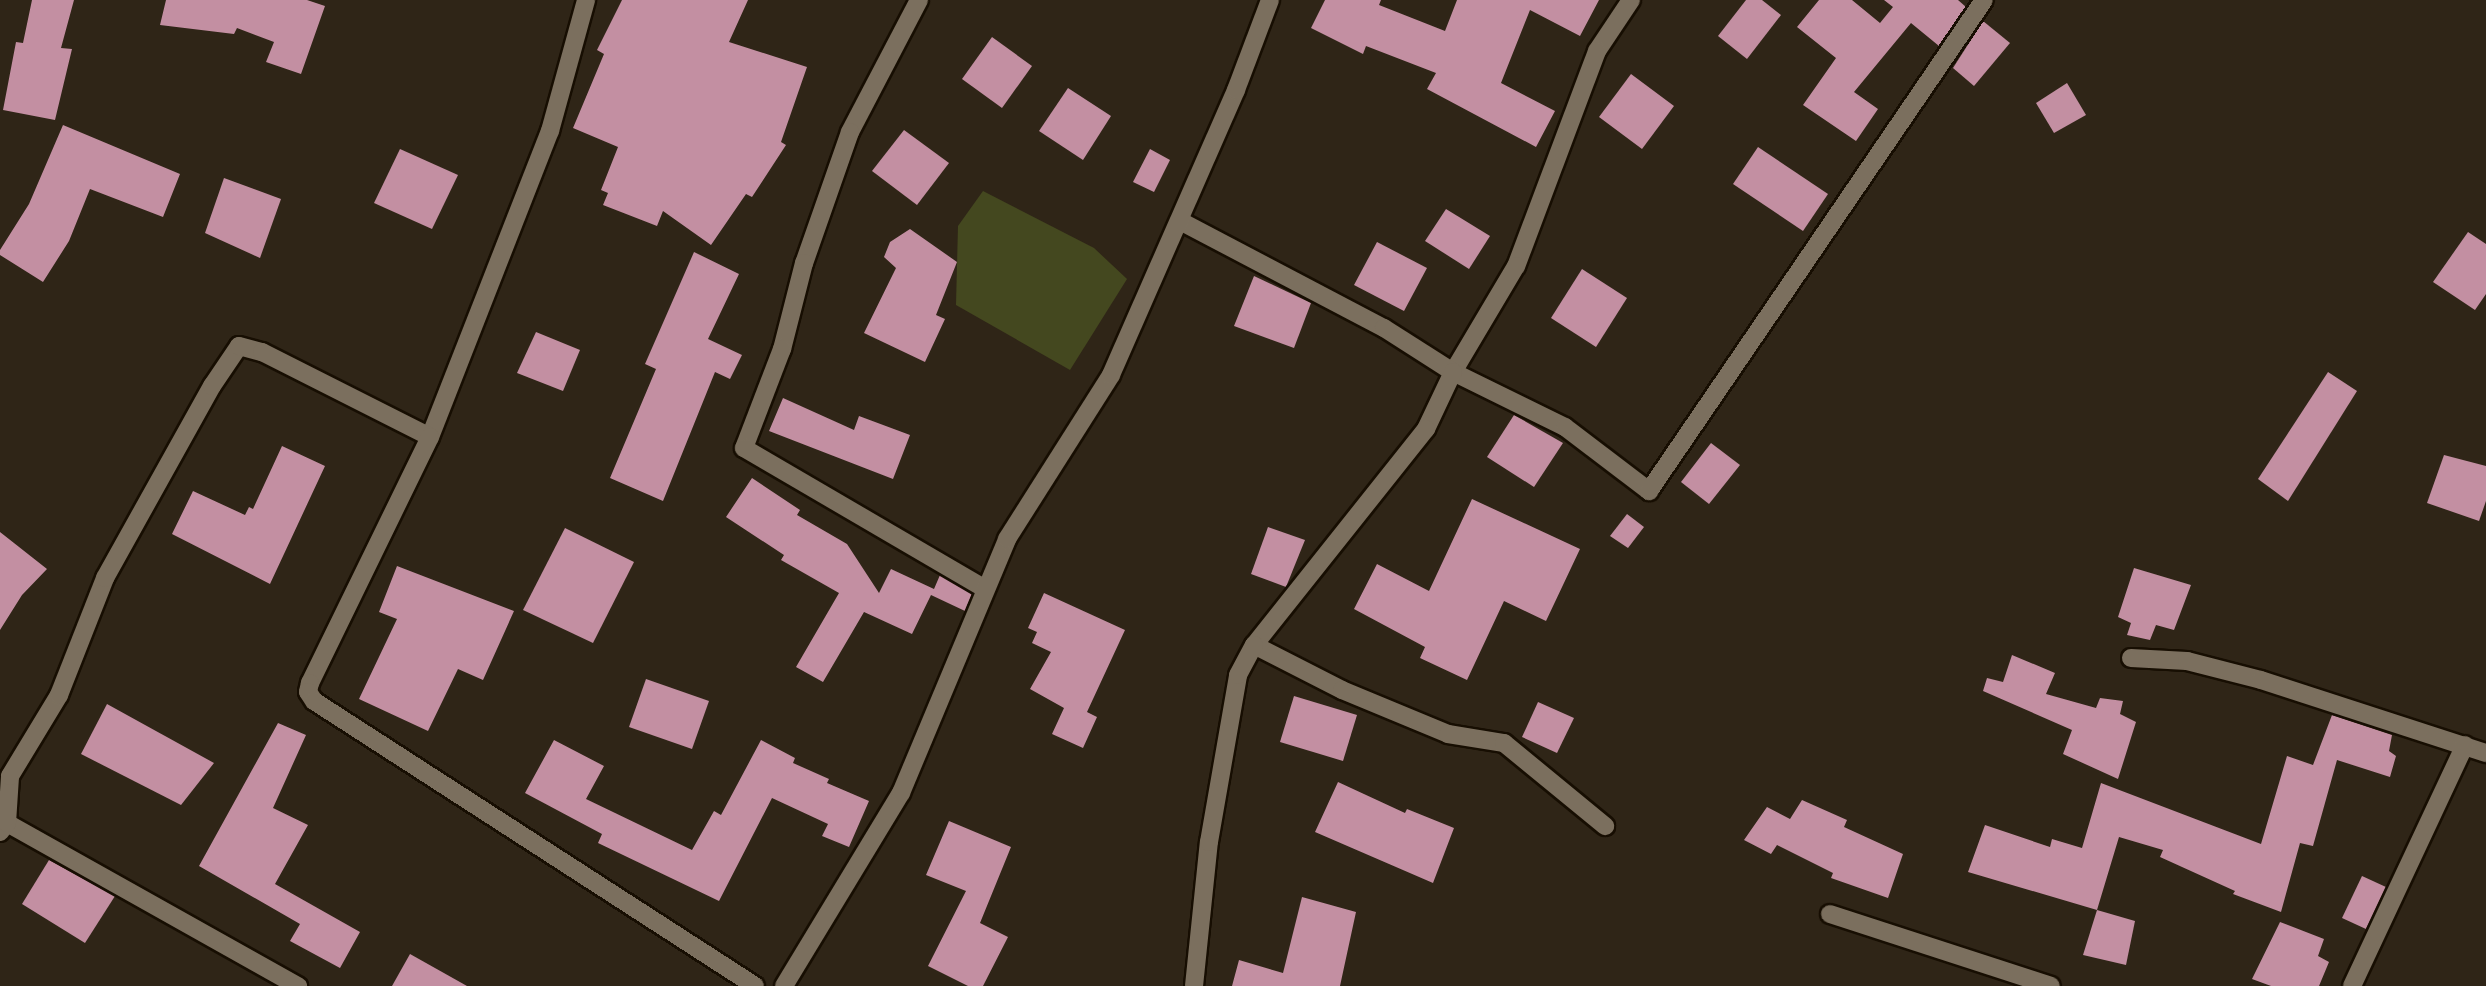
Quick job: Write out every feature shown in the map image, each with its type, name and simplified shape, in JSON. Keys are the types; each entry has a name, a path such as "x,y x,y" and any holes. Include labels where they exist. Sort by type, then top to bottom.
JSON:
{"street":[{"path":"586,0 550,131 430,437 308,692 355,732 755,986"},
{"path":"919,0 850,132 804,263 782,349 744,448 984,589"},
{"path":"784,986 901,793 1007,539 1111,375 1180,221 1270,0"},
{"path":"1194,986 1209,842 1238,675 1254,645 1426,429 1453,372 1516,266 1597,51 1631,0"},
{"path":"1180,221 1384,328 1453,372 1565,427 1649,491 1984,0"},
{"path":"298,986 3,827 5,776 59,695 105,578 212,386 239,346 262,352 430,437"},
{"path":"1254,645 1342,690 1448,734 1504,743 1605,826"},
{"path":"2131,658 2187,661 2261,680 2486,753"},
{"path":"2352,986 2465,745"},
{"path":"1830,914 2051,986"}],"green space":[{"path":"983,191 1094,248 1127,279 1070,370 956,305 958,226"}],"building":[{"path":"32,0 74,0 61,48 72,49 55,120 3,110 16,42 23,43"},
{"path":"166,0 307,0 325,6 301,74 266,62 274,42 237,28 234,34 160,25"},
{"path":"622,0 748,0 729,42 807,67 781,142 786,145 752,197 746,194 711,245 663,211 657,226 603,205 608,193 601,190 618,147 573,128 604,54 597,50"},
{"path":"1325,0 1381,0 1379,5 1445,31 1457,0 1599,0 1580,36 1530,10 1501,83 1555,111 1536,147 1427,89 1436,73 1366,46 1363,54 1311,28"},
{"path":"1746,0 1762,0 1781,15 1747,59 1718,36"},
{"path":"1819,0 1852,0 1880,23 1893,7 1884,0 1958,0 1966,7 1939,46 1911,23 1854,92 1878,109 1856,141 1803,105 1836,58 1797,27"},
{"path":"1983,21 2010,43 1974,86 1953,68"},
{"path":"992,37 1032,66 1002,108 962,79"},
{"path":"1631,74 1674,106 1642,149 1599,117"},
{"path":"2067,83 2086,115 2054,133 2036,103"},
{"path":"1068,88 1111,116 1083,160 1039,131"},
{"path":"63,125 180,174 163,217 90,189 69,241 43,282 0,255 0,250 29,204"},
{"path":"904,130 949,163 917,205 872,171"},
{"path":"1758,147 1828,194 1803,231 1733,184"},
{"path":"400,149 458,175 432,229 374,203"},
{"path":"1150,149 1170,160 1154,192 1133,182"},
{"path":"224,178 281,199 260,258 205,233"},
{"path":"1446,209 1490,236 1469,269 1425,241"},
{"path":"910,229 957,262 936,315 945,319 925,362 864,333 896,268 884,257 890,242"},
{"path":"2468,232 2486,244 2486,294 2475,310 2433,282"},
{"path":"1377,242 1427,268 1404,311 1354,285"},
{"path":"694,252 739,274 708,339 742,355 730,379 715,372 663,501 610,478 656,369 645,364"},
{"path":"1582,269 1627,298 1596,347 1551,318"},
{"path":"1254,276 1311,303 1294,348 1234,326"},
{"path":"536,332 580,350 563,391 517,373"},
{"path":"2328,372 2357,391 2288,501 2258,479"},
{"path":"783,398 854,430 859,416 910,435 893,479 769,431"},
{"path":"1514,415 1563,443 1534,487 1487,457"},
{"path":"1711,443 1740,465 1709,504 1681,482"},
{"path":"282,446 325,466 270,584 172,534 193,491 245,515 249,507 253,509"},
{"path":"2444,455 2486,466 2486,501 2479,521 2427,503"},
{"path":"752,478 800,510 797,515 847,544 879,593 891,569 934,589 940,575 972,594 965,611 931,595 912,634 864,612 823,682 796,667 839,593 781,560 784,555 726,517"},
{"path":"1472,499 1580,549 1546,621 1504,601 1467,680 1420,658 1425,647 1354,609 1377,564 1429,591"},
{"path":"1627,514 1644,527 1628,548 1610,536"},
{"path":"1268,527 1305,540 1286,587 1251,574"},
{"path":"565,528 634,562 593,643 523,610"},
{"path":"0,532 47,569 22,595 0,630"},
{"path":"397,566 514,611 483,680 458,669 428,731 359,699 397,619 379,612"},
{"path":"2134,568 2191,585 2174,630 2156,625 2150,640 2127,635 2131,623 2118,617"},
{"path":"1044,593 1125,630 1087,712 1097,717 1083,748 1052,734 1064,708 1030,689 1051,652 1032,643 1037,632 1028,628"},
{"path":"2012,655 2055,673 2046,694 2096,708 2100,698 2123,701 2120,714 2136,722 2118,779 2063,754 2072,730 1983,691 1987,678 2003,682"},
{"path":"646,679 709,701 692,749 629,727"},
{"path":"1294,696 1357,715 1343,761 1280,742"},
{"path":"1538,702 1574,718 1557,753 1522,737"},
{"path":"107,704 214,763 181,805 81,754"},
{"path":"2332,715 2392,735 2389,751 2396,756 2390,777 2337,760 2313,846 2300,843 2281,912 2233,894 2235,891 2160,857 2163,850 2119,837 2097,910 1968,872 1985,825 2050,847 2052,839 2082,848 2101,783 2261,844 2287,756 2313,765"},
{"path":"278,723 306,735 273,808 308,825 275,884 360,932 340,968 290,941 300,924 199,866"},
{"path":"554,740 604,766 586,799 692,850 714,811 721,815 761,740 795,758 793,763 829,779 827,783 869,801 849,847 822,836 828,824 772,798 719,901 598,843 602,834 525,793"},
{"path":"1338,782 1405,813 1407,809 1454,828 1433,883 1315,832"},
{"path":"1802,800 1847,820 1844,827 1903,854 1888,898 1831,878 1833,873 1777,845 1771,854 1744,840 1767,807 1790,819"},
{"path":"949,821 1011,847 980,923 1008,937 983,986 968,986 928,966 966,891 926,875"},
{"path":"49,860 115,896 85,943 22,904"},
{"path":"2362,876 2386,887 2366,929 2342,918"},
{"path":"1302,897 1356,912 1340,986 1232,986 1239,960 1283,973"},
{"path":"2097,910 2135,921 2126,965 2083,955"},
{"path":"2280,922 2324,939 2318,956 2329,962 2319,986 2271,986 2252,979"},
{"path":"410,954 467,986 392,986"}]}
